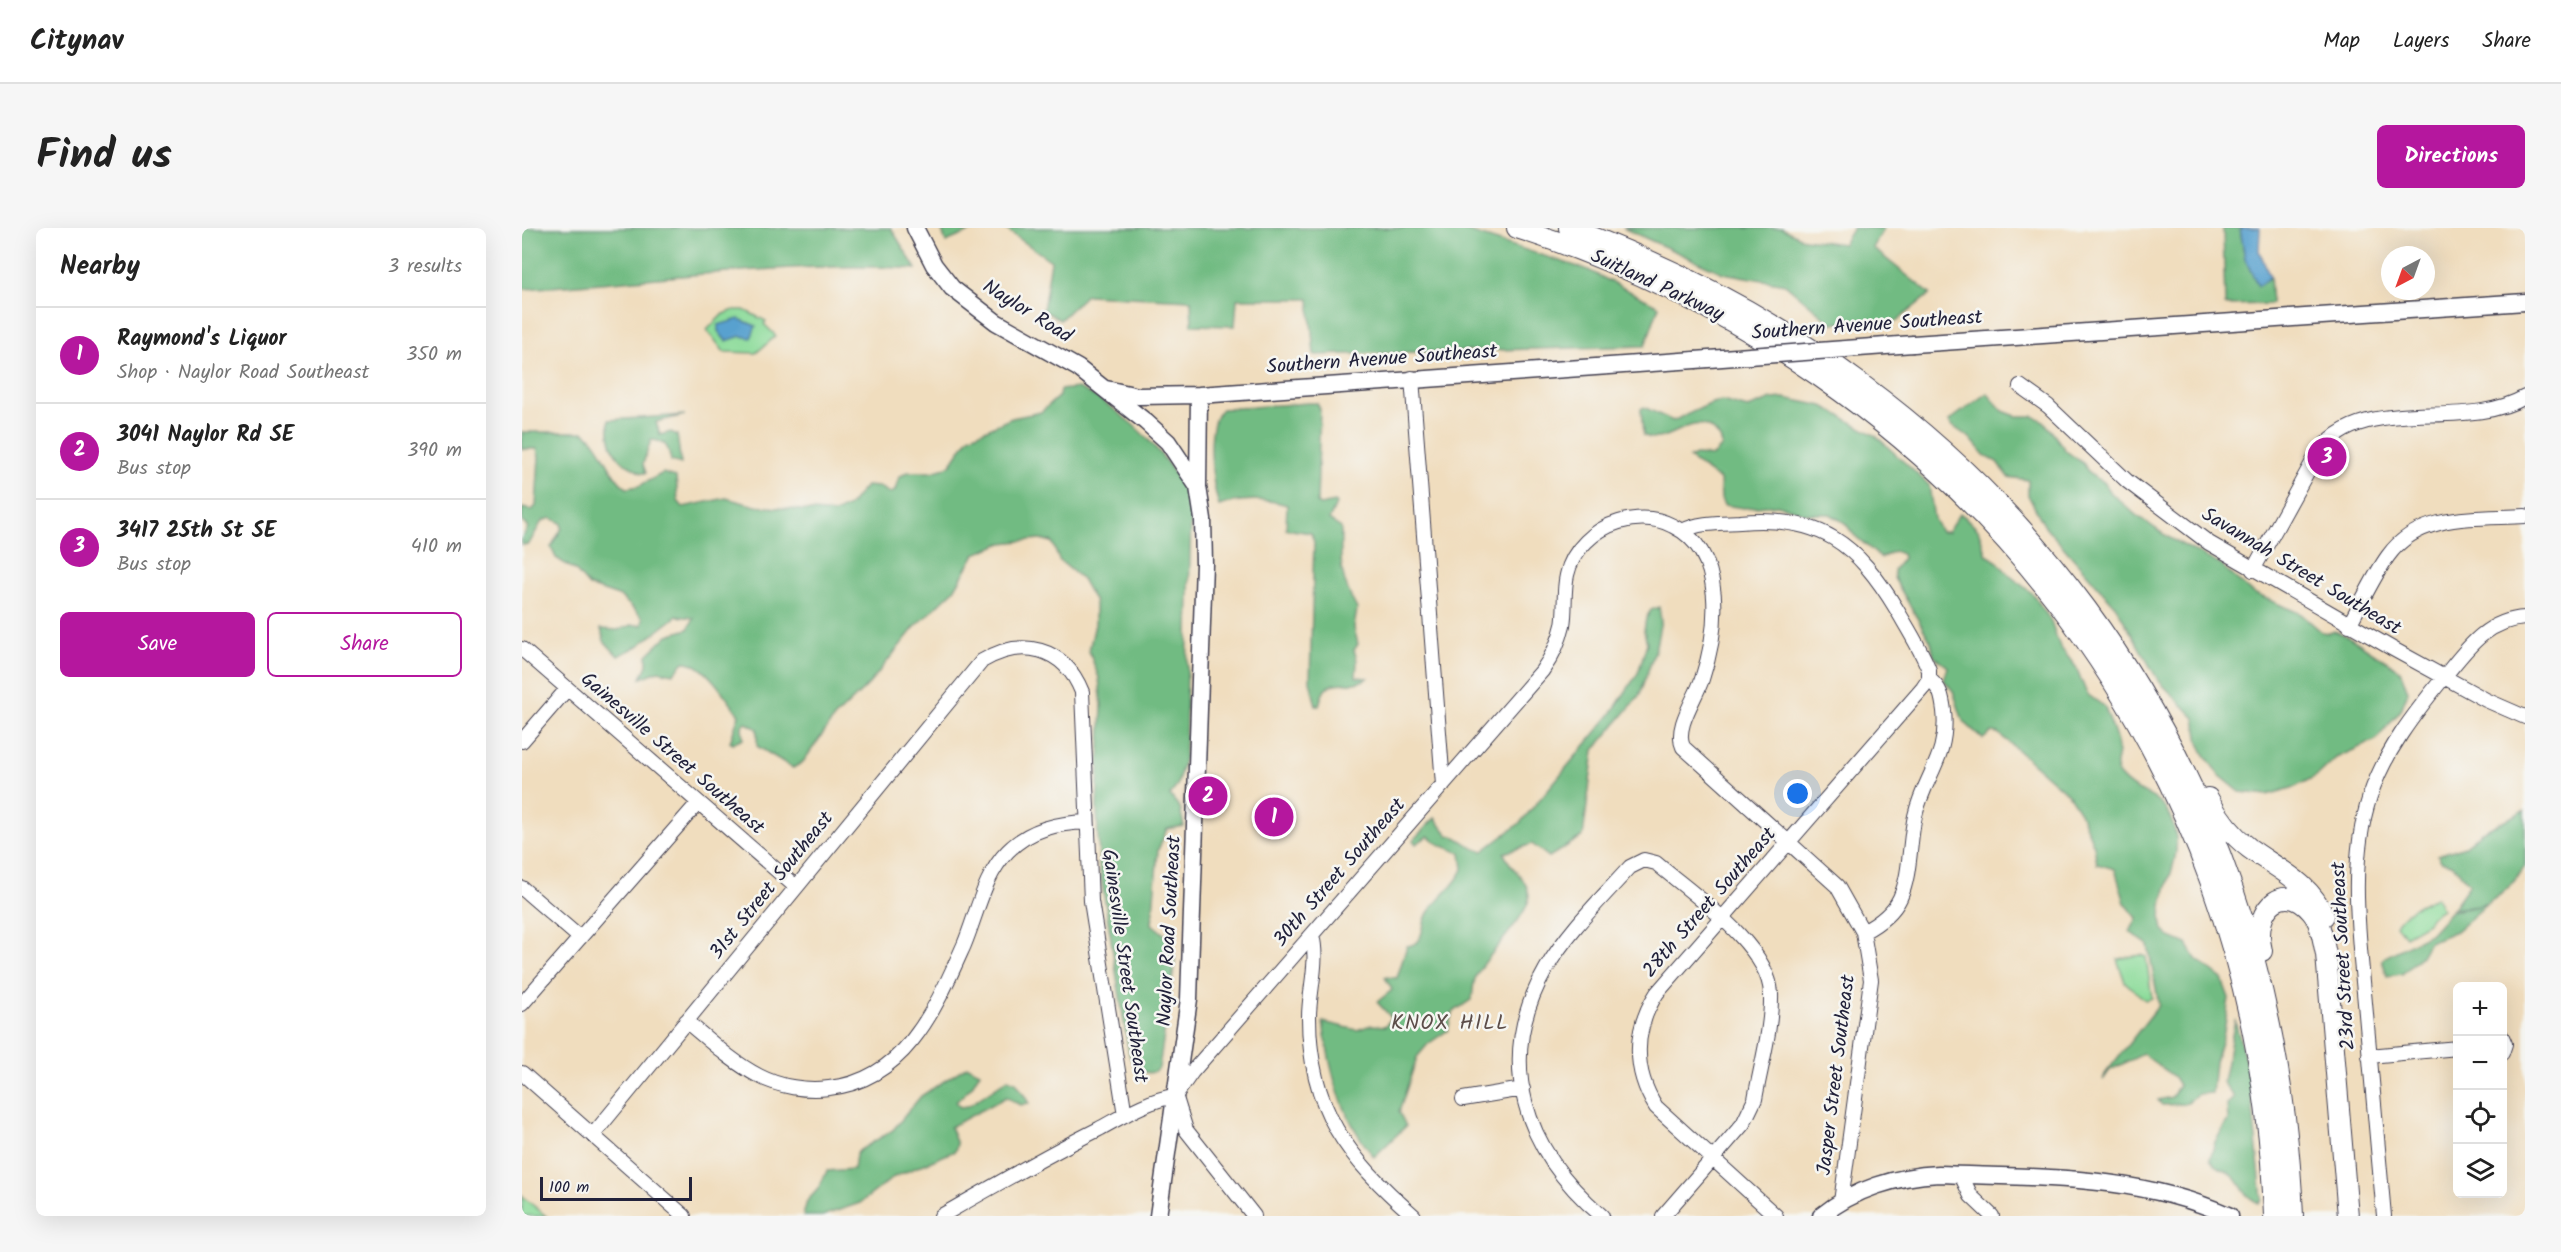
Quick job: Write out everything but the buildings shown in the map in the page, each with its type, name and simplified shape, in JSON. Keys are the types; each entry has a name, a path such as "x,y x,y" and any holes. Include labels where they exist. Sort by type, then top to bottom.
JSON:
{"highway":[{"name":"Suitland Parkway","path":"1517,228 1586,252 1653,281 1725,317 1792,356 1887,425 1985,518 2072,622 2134,718 2193,836 2212,886 2236,960 2261,1079 2270,1149 2274,1216"},
{"name":"Suitland Parkway","path":"1569,228 1702,285 1820,353 1907,418 1976,479 2059,572 2120,656"},
{"path":"2120,656 2164,713 2222,819 2249,848 2299,882 2318,903 2326,923 2326,954 2348,1215"},
{"path":"2120,656 2179,757 2223,860 2255,960 2281,1083 2293,1216"},
{"path":"2281,1083 2283,1041 2259,933 2264,911 2271,904 2281,900 2290,899 2304,905 2318,922 2326,954"}],"main road":[{"name":"Naylor Road","path":"916,229 934,265 963,298 996,322 1078,368 1106,389 1168,442 1198,487"},
{"name":"Southern Avenue Southeast","path":"1106,389 1138,396 1199,395 1412,378 2525,302"},
{"name":"Naylor Road Southeast","path":"1158,1216 1184,1046 1192,952 1204,564 1203,519 1198,487 1199,395"},
{"path":"1821,1216 1841,1202 1894,1180 1928,1175 2130,1185 2169,1193 2217,1214"}],"street":[{"path":"1412,378 1443,785"},
{"name":"Savannah Street Southeast","path":"2020,386 2048,406 2102,459 2142,493 2192,531 2253,570 2349,625 2486,700 2525,717"},
{"path":"2253,570 2316,456 2325,444 2345,428 2372,420 2492,411 2525,397"},
{"path":"2349,625 2387,557 2399,542 2416,530 2439,522 2525,516"},
{"name":"30th Street Southeast","path":"1175,1096 1192,1072 1533,681 1552,656 1564,619 1567,576 1574,558 1586,542 1608,525 1626,520 1653,519 1682,531"},
{"path":"1682,531 1695,525 1776,521 1799,524 1833,538 1862,559 1878,579 1918,645 1929,675 1940,690 1945,722 1941,753 1916,809 1900,897 1882,919 1863,932"},
{"name":"Jasper Street Southeast","path":"1682,531 1695,543 1704,557 1713,582 1714,598 1713,626 1705,670 1682,730 1681,741 1688,752 1837,886 1863,932 1869,958 1871,988 1841,1202"},
{"name":"23rd Street Southeast","path":"2384,1216 2369,1056 2357,884 2361,830 2370,795 2389,750 2445,676 2482,634 2501,623 2525,618"},
{"name":"Gainesville Street Southeast","path":"982,661 1004,650 1029,648 1051,655 1072,672 1082,692 1085,704 1091,901 1125,1115"},
{"name":"Gainesville Street Southeast","path":"522,649 796,887"},
{"name":"31st Street Southeast","path":"592,1136 982,661"},
{"name":"28th Street Southeast","path":"1776,1216 1666,1119 1648,1095 1638,1059 1641,1028 1647,1010 1658,993 1929,675"},
{"path":"522,741 567,689"},
{"path":"522,1004 698,803"},
{"path":"686,1021 744,1067 767,1080 789,1086 833,1088 854,1084 875,1074 909,1047 924,1024 964,944 994,870 1004,856 1031,833 1056,825 1087,822"},
{"path":"1602,1216 1568,1185 1548,1159 1533,1127 1523,1089 1521,1060 1523,1033 1527,1011 1541,978 1562,945 1635,863 1644,860 1656,863 1721,919 1760,957 1768,974 1771,1000 1754,1102 1743,1124 1663,1216"},
{"path":"522,888 580,938"},
{"path":"1312,935 1315,957 1309,1010 1309,1037 1313,1069 1322,1100 1340,1136 1361,1167 1414,1216"},
{"path":"2369,1056 2453,1048"},
{"path":"522,1073 684,1216"},
{"path":"1463,1099 1523,1089"},
{"path":"941,1216 1040,1159 1125,1115 1160,1098 1175,1096"},
{"name":"Gainesville Street Southeast","path":"1175,1096 1186,1130 1254,1216"},
{"path":"1961,1175 1971,1196 1992,1216"}],"green space":[{"path":"522,228 891,228 916,269 818,267 768,269 522,289"},
{"path":"941,228 979,228 946,242"},
{"path":"1004,228 1457,228 1588,270 1659,306 1645,346 1314,355 1309,299 1237,299 1235,326 1192,325 1191,300 1086,295 1060,320 1043,310 1051,261"},
{"path":"1623,228 1781,228 1804,239 1843,244 1853,228 1884,228 1873,248 1930,294 1895,322 1831,323 1785,284 1723,273"},
{"path":"2223,228 2240,228 2245,259 2258,285 2270,277 2272,304 2225,305"},
{"path":"734,310 744,310 766,321 764,324 776,336 756,353 724,352 707,330 722,315"},
{"path":"1078,388 1114,409 1149,440 1176,477 1186,497 1191,516 1185,756 1177,786 1170,795 1180,808 1184,826 1167,829 1158,850 1152,924 1170,939 1175,961 1159,1068 1150,1073 1137,1067 1129,1054 1099,864 1097,805 1102,707 1099,678 1089,651 1095,624 1095,602 1082,579 1059,560 1052,542 1040,539 1002,543 975,554 954,590 914,628 869,684 834,718 803,762 793,768 757,746 757,729 745,722 742,726 743,739 732,744 730,742 739,715 708,674 692,663 684,662 673,674 658,671 641,678 647,665 647,655 668,635 688,629 694,618 677,616 638,646 618,656 604,641 601,629 618,630 632,625 642,625 643,618 621,597 589,586 575,570 556,558 551,547 562,528 561,523 551,518 542,521 529,544 522,545 522,538 528,527 522,522 522,508 532,510 536,506 539,457 537,449 522,449 522,432 584,432 596,444 616,477 627,488 639,486 663,473 676,477 678,501 683,507 726,498 756,506 835,513 849,506 866,486 879,487 890,493 895,491 899,477 908,472 932,472 945,468 951,464 969,437 1012,418 1041,412 1059,396 1060,390"},
{"path":"1987,393 2003,411 2016,416 2033,416 2044,421 2066,451 2084,464 2089,474 2104,482 2111,493 2136,515 2168,537 2221,565 2251,592 2301,614 2322,632 2335,631 2349,637 2400,670 2408,691 2401,710 2376,740 2336,758 2318,775 2295,787 2267,795 2240,792 2218,774 2205,755 2199,743 2195,718 2158,680 2116,607 2044,525 2028,495 2028,480 2008,477 1997,462 1985,456 1970,438 1951,425 1949,421"},
{"path":"1784,398 1823,406 1876,436 1929,485 1934,519 1941,532 1948,532 1959,514 1964,516 1978,530 1987,555 2033,594 2051,621 2060,647 2076,667 2087,694 2105,707 2118,746 2116,766 2118,773 2128,784 2152,797 2165,808 2175,832 2175,856 2162,905 2163,930 2168,936 2187,944 2196,959 2222,979 2229,998 2224,1032 2215,1062 2212,1093 2198,1094 2185,1104 2162,1105 2158,1100 2172,1097 2179,1085 2174,1077 2143,1054 2110,1070 2103,1080 2105,1074 2159,1005 2148,945 2130,932 2137,918 2125,903 2115,869 2097,864 2094,846 2080,812 2069,795 1998,733 1992,732 1983,739 1963,721 1953,691 1944,680 1948,667 1934,656 1931,642 1894,578 1894,570 1903,558 1902,554 1894,551 1881,558 1854,535 1845,523 1830,514 1806,514 1778,505 1744,508 1724,505 1721,499 1720,480 1689,458 1695,455 1713,456 1722,446 1716,433 1704,425 1687,427 1661,437 1652,438 1643,435 1641,409 1644,407 1673,421 1712,403 1722,401 1748,408 1772,399"},
{"path":"1317,403 1320,409 1317,503 1320,505 1335,502 1336,504 1329,520 1341,528 1342,570 1357,609 1354,628 1358,644 1354,650 1357,660 1356,677 1368,678 1360,682 1332,685 1322,695 1319,706 1316,706 1310,681 1314,542 1311,533 1286,529 1287,505 1253,500 1219,506 1211,455 1213,428 1216,417 1222,409"},
{"path":"685,415 656,422 660,435 671,432 677,435 681,464 671,461 664,444 651,440 643,464 646,473 640,473 621,460 613,449 609,436 609,420"},
{"path":"1659,607 1661,620 1655,651 1639,696 1594,750 1583,836 1549,857 1532,844 1504,853 1528,889 1528,904 1476,976 1472,999 1452,1013 1448,1030 1428,1044 1417,1057 1399,1112 1406,1126 1374,1157 1345,1110 1329,1059 1323,1022 1357,1030 1371,1025 1385,1026 1390,1020 1390,1016 1377,1002 1392,990 1385,977 1397,978 1407,946 1413,945 1420,938 1428,913 1456,881 1463,869 1461,853 1440,845 1428,836 1416,844 1413,840 1435,818 1448,835 1483,851 1520,823 1611,714 1638,673 1647,643 1644,631 1646,618 1651,610"},
{"path":"2525,810 2525,866 2521,872 2512,884 2489,902 2478,906 2452,909 2470,884 2452,864 2441,861 2438,855 2465,846 2480,833"},
{"path":"2436,897 2442,909 2430,917 2428,923 2405,936 2396,925 2399,920 2413,908"},
{"path":"2486,905 2456,931 2429,942 2421,956 2402,974 2387,976 2382,960 2385,957 2430,934 2451,911"},
{"path":"2141,955 2146,957 2152,998 2145,1000 2125,982 2117,959"},
{"path":"2235,1020 2250,1079 2262,1200 2259,1203 2246,1193 2233,1176 2210,1159 2215,1142 2228,1120 2227,1105 2234,1097 2223,1082"},
{"path":"967,1066 980,1072 972,1086 956,1102 960,1107 968,1106 1008,1079 1016,1082 1029,1103 1020,1105 1006,1097 950,1127 957,1144 955,1151 894,1177 860,1203 822,1216 803,1216 807,1201 818,1189 827,1171 854,1169 856,1154 860,1150 893,1130 921,1096"},
{"path":"522,1196 546,1216 522,1216"}],"water":[{"path":"2240,228 2260,228 2259,251 2270,277 2258,286 2245,259"},
{"path":"739,319 756,326 751,338 741,336 726,341 718,331 718,325"}],"place":[{"name":"3417 25th St SE","path":"2327,457"},
{"name":"3041 Naylor Rd SE","path":"1208,796"},
{"name":"Raymond's Liquor","path":"1274,817"}],"district":[{"name":"KNOX HILL","path":"1450,1023"}]}
